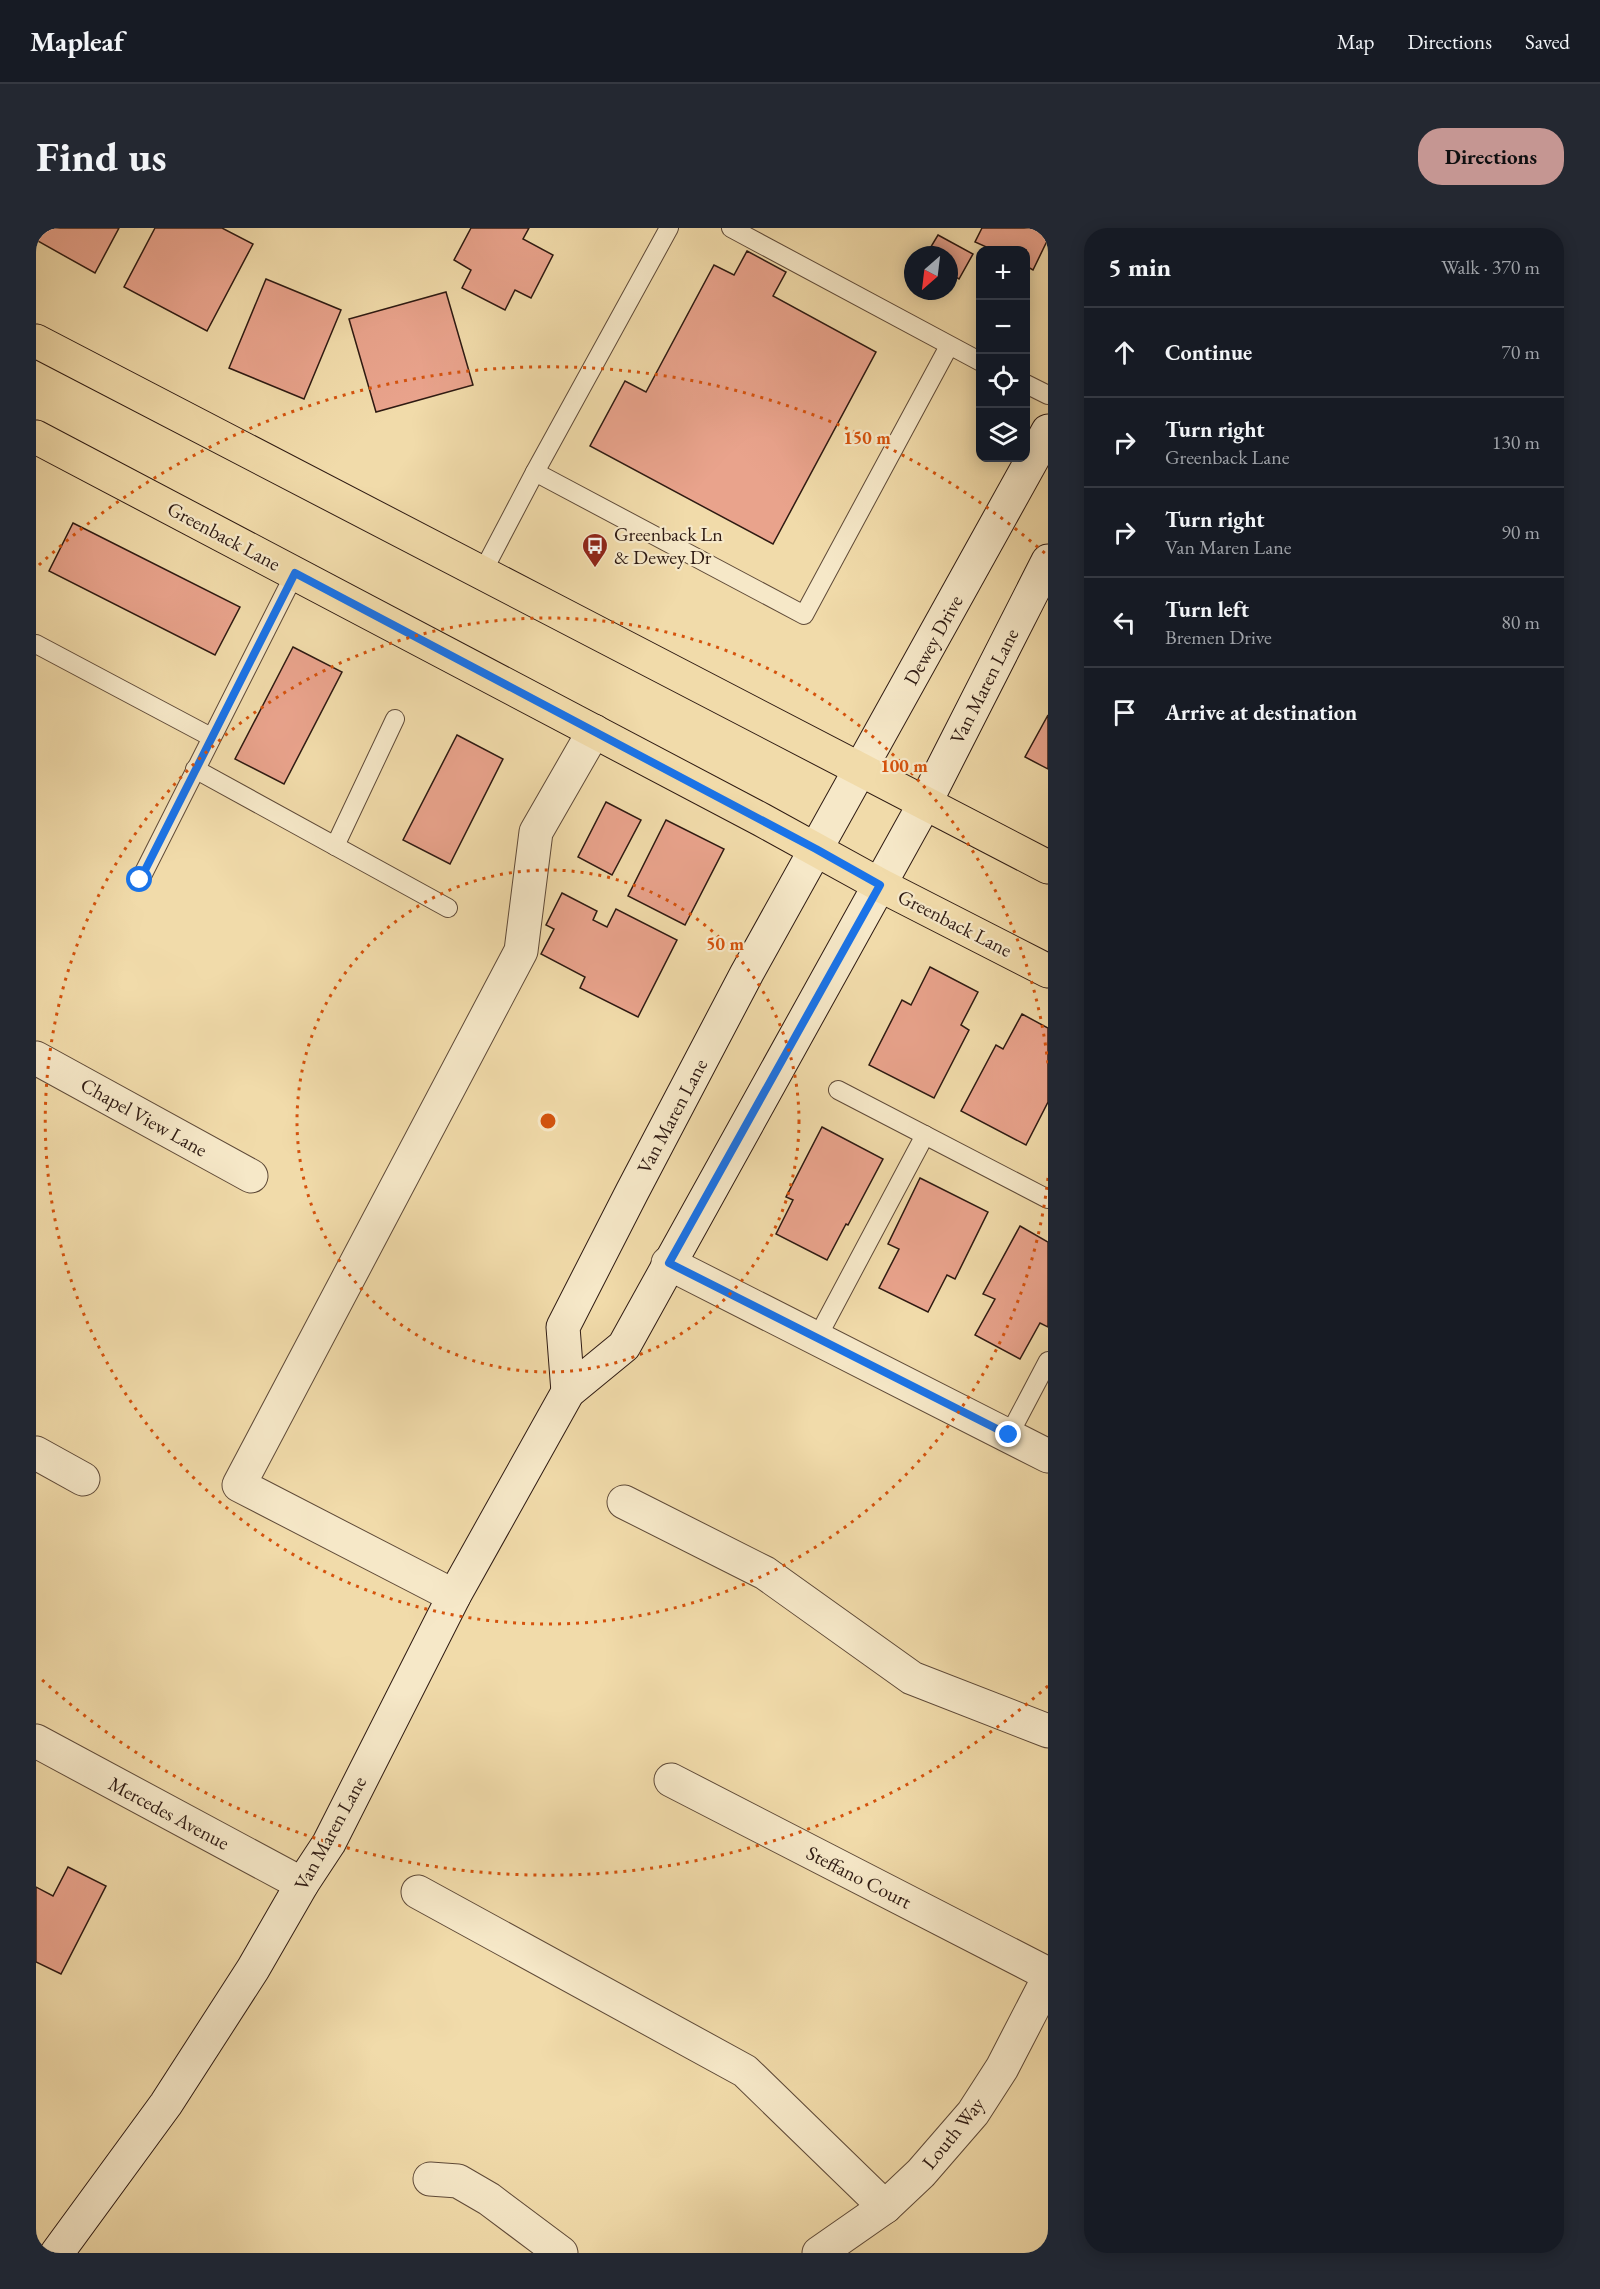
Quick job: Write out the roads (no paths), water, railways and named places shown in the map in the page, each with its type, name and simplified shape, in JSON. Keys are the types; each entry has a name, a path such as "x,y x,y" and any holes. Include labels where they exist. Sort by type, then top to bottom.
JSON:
{"main road":[{"path":"36,341 327,495 926,801 1048,867"},
{"name":"Greenback Lane","path":"36,437 594,731 880,885 1048,971"}],"street":[{"name":"Dewey Drive","path":"816,849 1048,431"},
{"name":"Van Maren Lane","path":"57,2253 166,2104 253,1969 302,1884 329,1843 454,1596 568,1392 624,1346 926,801 1048,561"},
{"path":"454,1596 239,1485 521,951 536,832 594,731"},
{"name":"Van Maren Lane","path":"568,1392 563,1327 648,1161 816,849"},
{"name":"Chapel View Lane","path":"36,1058 251,1176"},
{"path":"669,1263 1048,1456"},
{"path":"36,1453 83,1479"},
{"path":"624,1502 765,1573 912,1678 1048,1731"},
{"name":"Mercedes Avenue","path":"36,1741 302,1884"},
{"name":"Steffano Court","path":"671,1780 1048,1974"},
{"path":"418,1892 745,2071 885,2207"},
{"name":"Louth Way","path":"819,2253 885,2207 921,2174 973,2113 1002,2068 1048,1979"},
{"path":"430,2179 458,2181 489,2199 561,2253"}],"lane":[{"path":"482,573 669,228"},
{"path":"731,228 976,360"},
{"path":"535,472 804,615 949,346"},
{"path":"1030,386 1048,394"},
{"path":"140,880 295,573"},
{"path":"36,644 211,737"},
{"path":"335,846 394,719"},
{"path":"195,769 448,908"},
{"path":"838,1090 1048,1199"},
{"path":"817,1338 925,1135"},
{"path":"1009,1435 1048,1361"}],"place":[{"name":"Greenback Ln & Dewey Dr","path":"595,569"}]}
